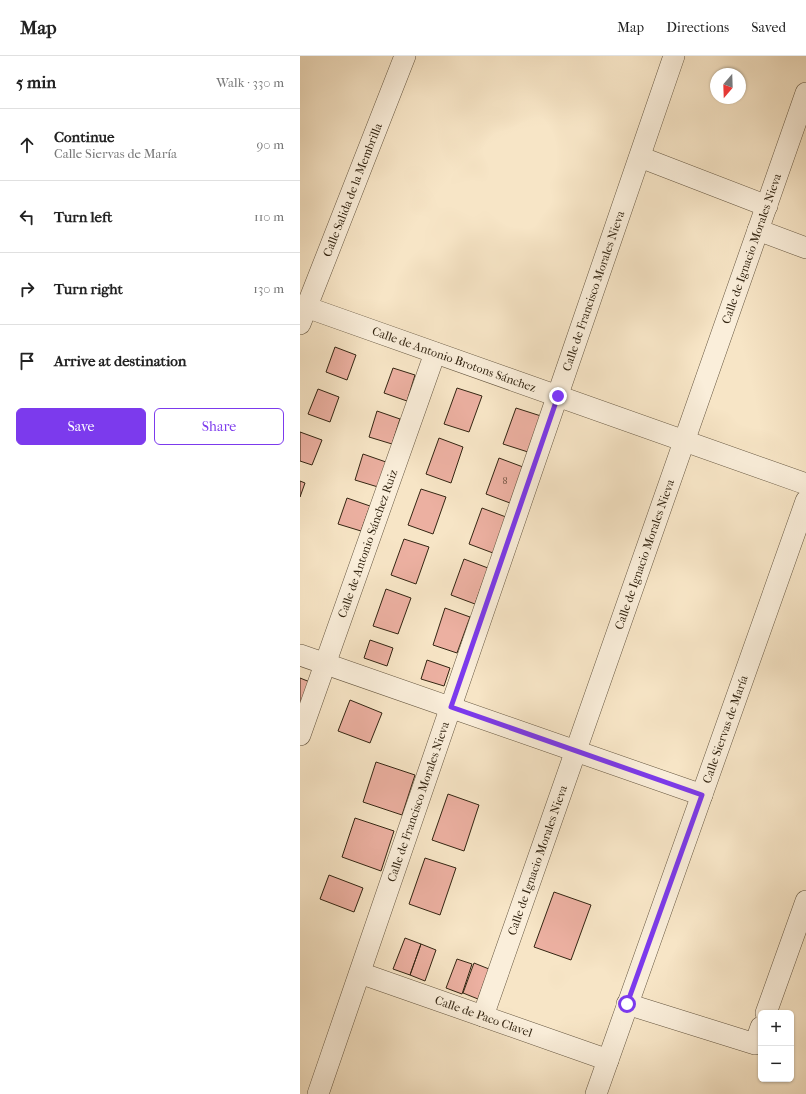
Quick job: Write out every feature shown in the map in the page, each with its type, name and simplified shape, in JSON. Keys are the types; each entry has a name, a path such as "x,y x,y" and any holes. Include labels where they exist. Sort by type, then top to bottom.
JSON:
{"street":[{"name":"Calle Salida de la Membrilla","path":"302,308 405,56"},
{"name":"Calle de Francisco Morales Nieva","path":"318,1094 674,56"},
{"name":"Calle de Ignacio Morales Nieva","path":"483,1016 806,93"},
{"path":"640,157 767,206"},
{"path":"758,230 806,248"},
{"name":"Calle de Antonio Brotons Sánchez","path":"302,308 436,353 806,484"},
{"name":"Calle de Antonio Sánchez Ruiz","path":"300,735 436,353"},
{"name":"Calle Siervas de María","path":"596,1094 806,501"},
{"path":"300,655 702,795"},
{"path":"767,1010 806,901"},
{"name":"Calle de Paco Clavel","path":"360,973 608,1060"},
{"path":"627,1004 755,1044 758,1036"}],"building":[{"path":"335,347 356,355 347,380 326,372"},
{"path":"393,368 415,375 407,401 384,393"},
{"path":"457,388 482,396 469,432 444,424"},
{"path":"318,389 339,397 330,422 308,414"},
{"path":"516,408 541,416 528,452 503,444"},
{"path":"377,411 400,419 392,444 369,437"},
{"path":"300,432 322,440 312,465 300,461"},
{"path":"439,438 463,447 451,483 426,474"},
{"path":"363,454 386,462 378,487 355,480"},
{"path":"499,458 523,467 510,503 486,494"},
{"path":"300,481 305,483 300,497"},
{"path":"421,489 446,497 433,534 408,525"},
{"path":"347,498 370,506 361,531 338,524"},
{"path":"482,508 506,517 493,553 469,544"},
{"path":"404,539 429,547 416,584 391,575"},
{"path":"464,559 488,568 475,604 451,595"},
{"path":"386,589 411,598 398,634 373,626"},
{"path":"445,608 470,617 457,653 433,645"},
{"path":"370,640 393,648 387,666 364,658"},
{"path":"427,660 450,668 444,686 421,679"},
{"path":"300,678 310,682 300,708"},
{"path":"350,700 382,713 370,743 338,731"},
{"path":"376,762 415,775 402,815 363,802"},
{"path":"448,794 479,805 464,851 432,840"},
{"path":"355,818 394,831 381,871 342,857"},
{"path":"425,858 456,868 440,915 409,904"},
{"path":"329,875 363,888 354,912 320,899"},
{"path":"554,892 591,905 571,960 534,947"},
{"path":"405,938 421,944 410,975 393,969"},
{"path":"421,944 436,950 425,981 410,975"},
{"path":"457,959 472,964 462,994 446,988"},
{"path":"474,963 489,969 478,999 463,993"}],"route":[{"path":"558,396 451,707 702,795 627,1004"}]}
